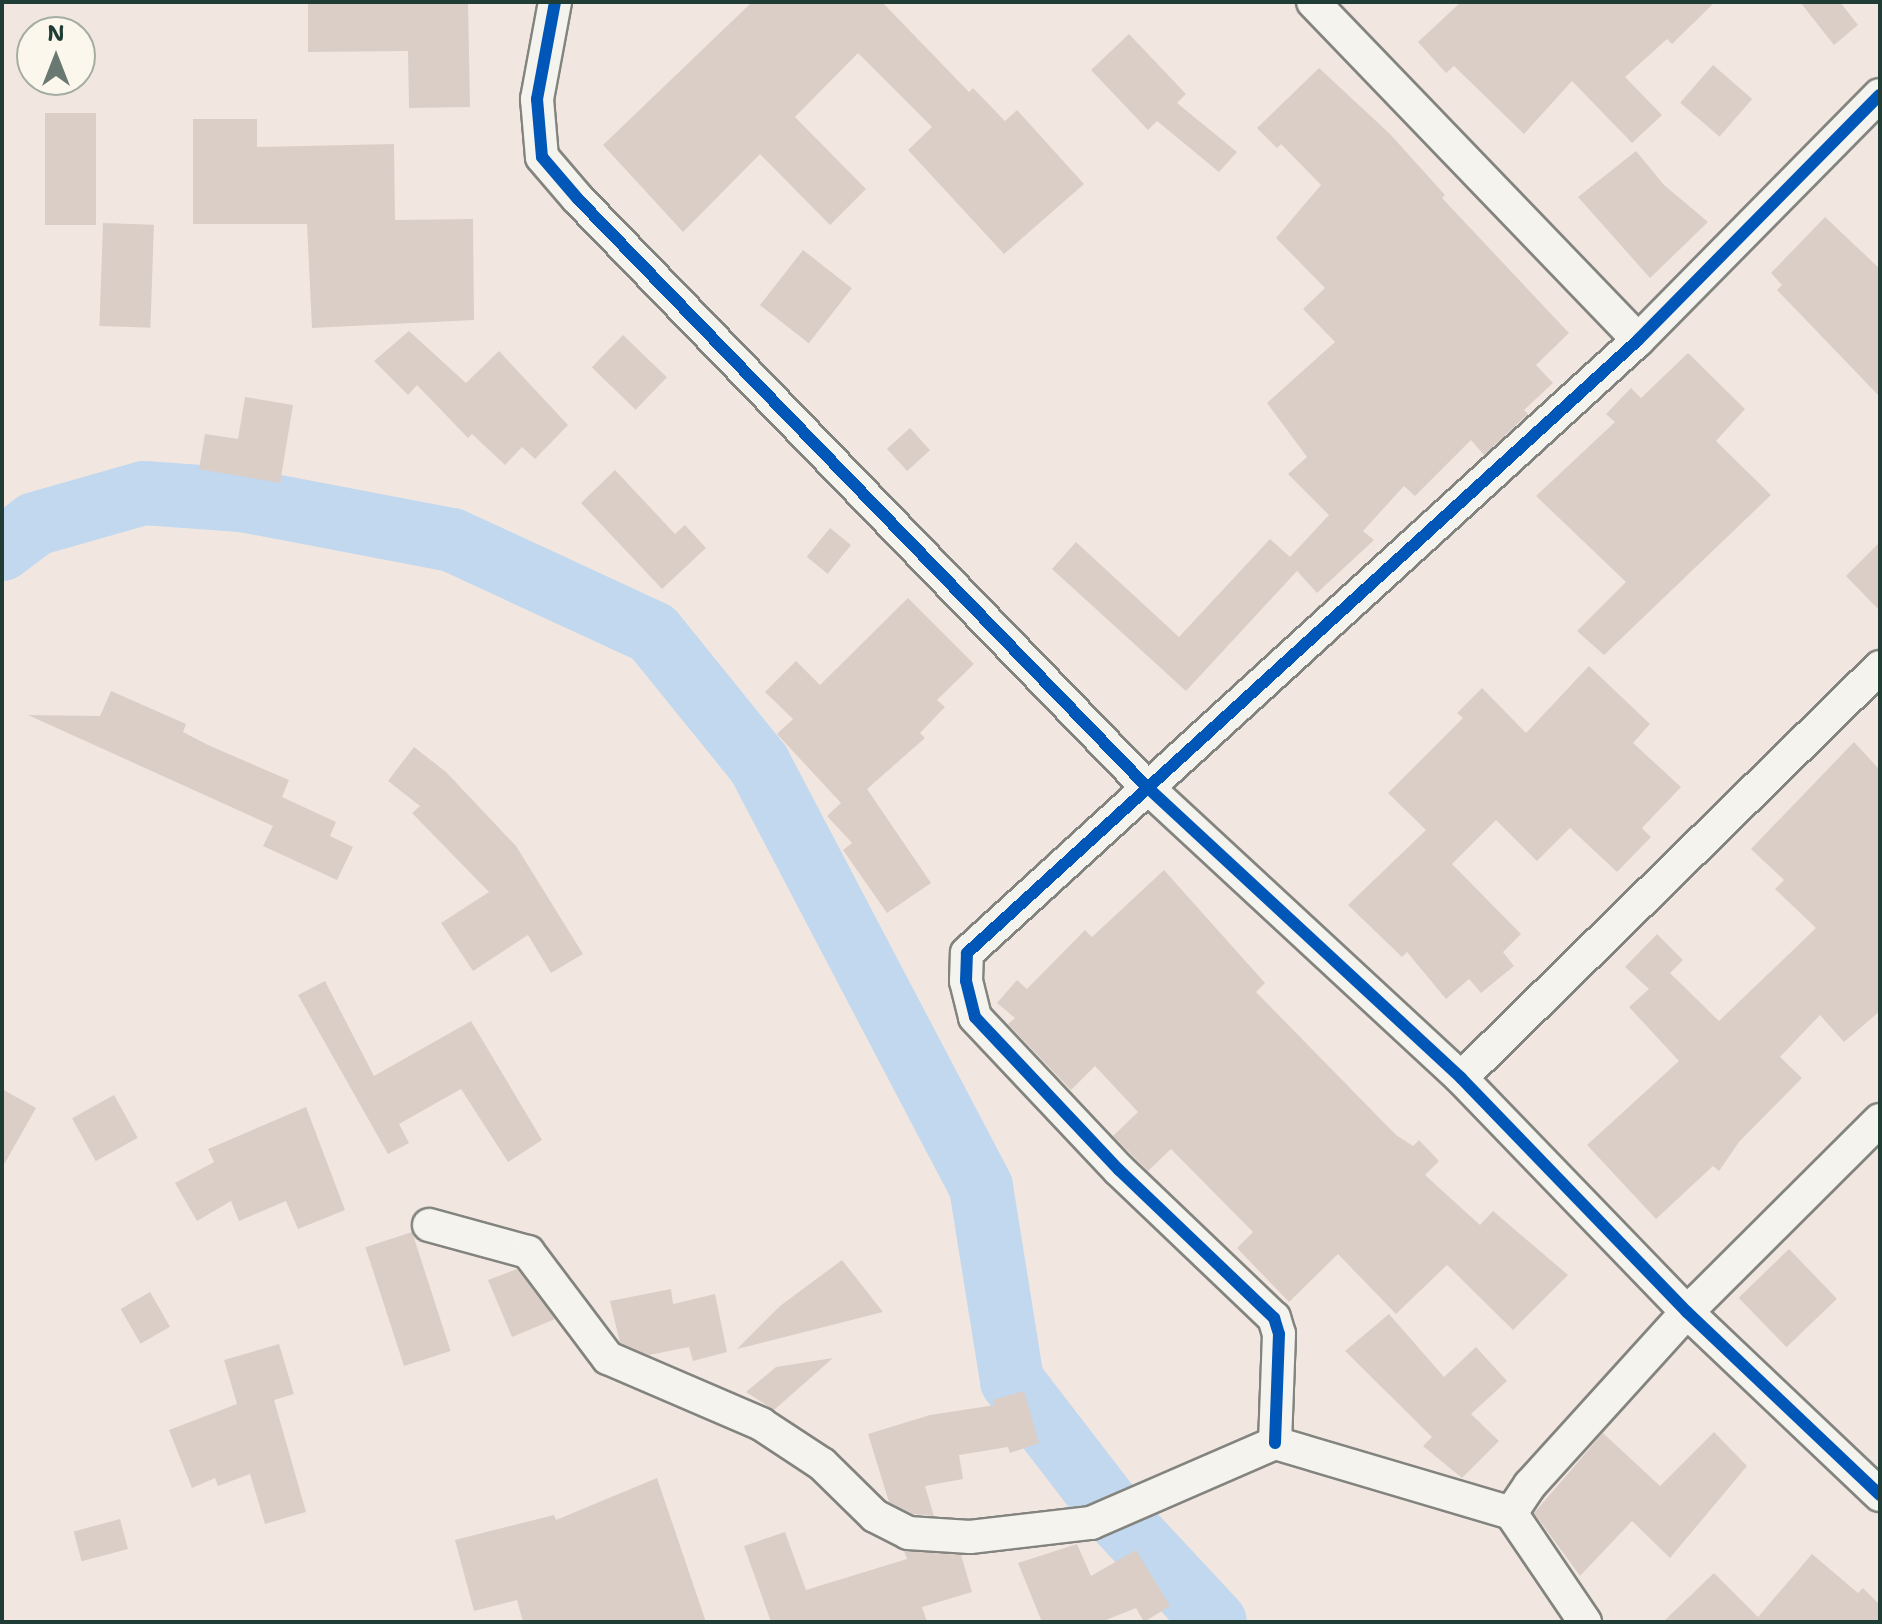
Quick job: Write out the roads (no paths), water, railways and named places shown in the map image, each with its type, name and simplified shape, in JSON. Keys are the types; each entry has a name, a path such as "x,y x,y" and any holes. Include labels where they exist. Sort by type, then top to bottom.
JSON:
{"street":[{"path":"555,2 537,99 542,157 1147,787 1461,1078 1687,1312 1880,1495"},
{"path":"1313,2 1638,340"},
{"path":"1275,1443 1279,1334 1274,1318 1119,1170 975,1017 966,981 967,953 1638,340 1880,95"},
{"path":"1461,1078 1880,667"},
{"path":"1511,1513 1530,1485 1687,1312 1880,1120"},
{"path":"429,1225 528,1252 608,1358 761,1424 822,1464 875,1516 908,1533 970,1537 1091,1523 1275,1443 1328,1454 1511,1513 1585,1622"}],"waterway":[{"path":"2,549 35,524 144,493 242,500 452,540 653,633 759,764 981,1187 1012,1381 1116,1516 1215,1622"}]}
